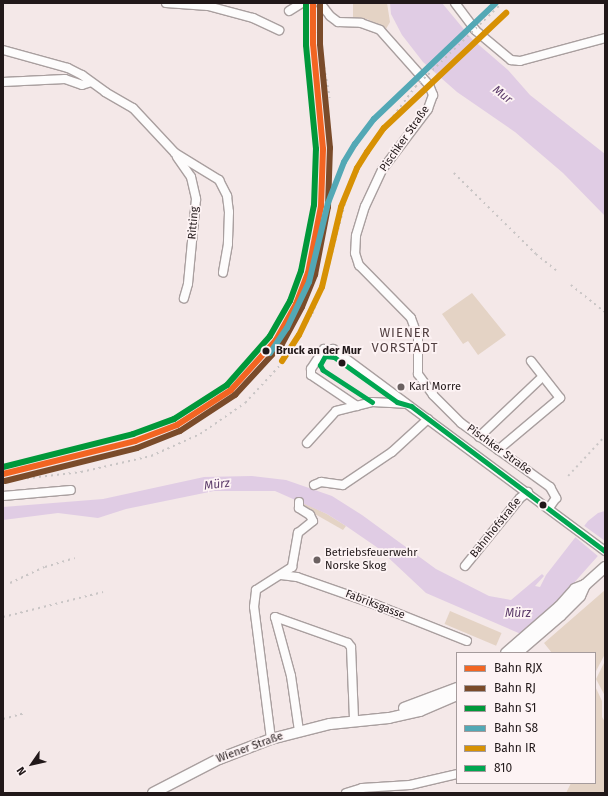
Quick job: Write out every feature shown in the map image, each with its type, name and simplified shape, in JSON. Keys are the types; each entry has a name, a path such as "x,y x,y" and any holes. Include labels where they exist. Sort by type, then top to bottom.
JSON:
{"main road":[{"path":"507,652 559,607 575,589 585,585 605,567"},
{"path":"518,652 560,616 580,596 585,585"},
{"name":"Wiener Straße","path":"153,793 219,759 271,738 409,707 456,688"},
{"name":"Wiener Straße","path":"354,720 389,718 420,711 456,695"}],"street":[{"path":"166,3 208,6 253,18 280,30"},
{"path":"289,12 302,3"},
{"name":"Pischker Straße","path":"320,3 330,16 338,22 361,23 380,30 432,91 431,104 393,153 374,187 358,224 355,253 362,271 411,318 418,337 418,374 422,381 445,408 479,437 552,489 556,498 550,508"},
{"path":"455,3 475,30 510,60 520,60 605,38"},
{"path":"3,50 68,68 133,108 175,153 214,175 225,190 228,202 228,237 223,273"},
{"path":"3,82 65,79 82,85 91,82"},
{"name":"Ritting","path":"175,153 188,170 196,199 188,284 184,298"},
{"name":"Bahnhofstraße","path":"411,406 388,402 357,406 311,375 311,369 326,349 332,349 428,418 550,508 605,551"},
{"path":"498,450 560,398 530,361"},
{"path":"479,437 539,380"},
{"path":"307,443 333,413 357,406"},
{"path":"314,485 321,482 343,485 392,452 428,418"},
{"path":"3,496 71,490"},
{"name":"Bahnhofstraße","path":"464,566 520,498 528,492"},
{"path":"271,738 254,608 256,590 292,567 298,533 313,521 310,515 298,508 299,502"},
{"name":"Fabriksgasse","path":"281,575 297,577 367,602 467,641"},
{"path":"299,731 291,676 275,617 348,643 351,647 354,720"},
{"path":"346,793 362,788 410,786 456,774"}],"shaded area":[{"path":"353,3 387,3 390,22 386,29 367,19 353,20"},
{"path":"472,293 506,335 478,355 468,341 463,344 442,314"},
{"path":"302,502 327,514 346,526 343,530 299,505"},
{"path":"605,590 605,654 596,671 596,652 551,652 544,643"},
{"path":"450,611 502,633 496,646 445,624"},
{"path":"605,661 605,696 596,679"},
{"path":"596,688 602,701 602,717 605,722 605,793 566,793 570,784 596,784"}],"water":[{"name":"Mur","path":"390,3 442,3 472,39 508,70 530,95 605,154 605,216 563,173 515,132 457,92 423,62 402,35 391,14"},
{"name":"Mürz","path":"252,476 286,480 332,496 362,515 436,569 489,596 511,600 542,574 544,576 535,586 540,587 546,575 588,521 598,513 605,511 605,548 564,594 521,634 426,593 378,548 346,526 327,514 275,491 214,491 126,509 98,518 58,513 3,520 3,507 103,499 204,477"}],"pier":[{"path":"583,525 605,541 605,551 599,557 574,536"}],"railway":[{"path":"3,481 81,472 151,456 200,434 245,403 282,363 312,314 326,276 347,194 368,150 415,87 502,3"},
{"path":"318,32 330,98"},
{"path":"454,173 536,254 556,270"},
{"path":"571,285 605,312"},
{"path":"568,476 605,436"},
{"path":"10,583 45,567 75,558"},
{"path":"3,617 103,592"},
{"path":"3,719 25,713"}],"rail line":[{"name":"S1","path":"3,467 133,434 174,419 227,385 270,336 290,301 301,271 314,205 316,149 306,45 306,3"},
{"name":"RJX","path":"3,474 135,441 177,425 231,390 276,340 296,304 308,273 321,206 323,149 313,44 313,3"},
{"name":"RJ","path":"5,481 137,448 180,431 235,395 282,344 302,307 315,275 328,207 330,148 320,44 320,3"},
{"name":"S8","path":"270,353 287,328 309,282 328,203 344,162 355,144 374,119 496,3"},
{"name":"IR","path":"282,361 299,335 322,287 341,207 357,168 367,152 384,128 506,13"}],"transit line":[{"name":"810","path":"372,402 323,370 320,365 325,356 334,357 397,402 411,406 605,551"}],"place":[{"name":"Bruck an der Mur","path":"266,351"},
{"name":"Karl Morre","path":"401,387"},
{"name":"Betriebsfeuerwehr Norske Skog","path":"317,560"}],"district":[{"name":"WIENER VORSTADT","path":"405,342"}]}
